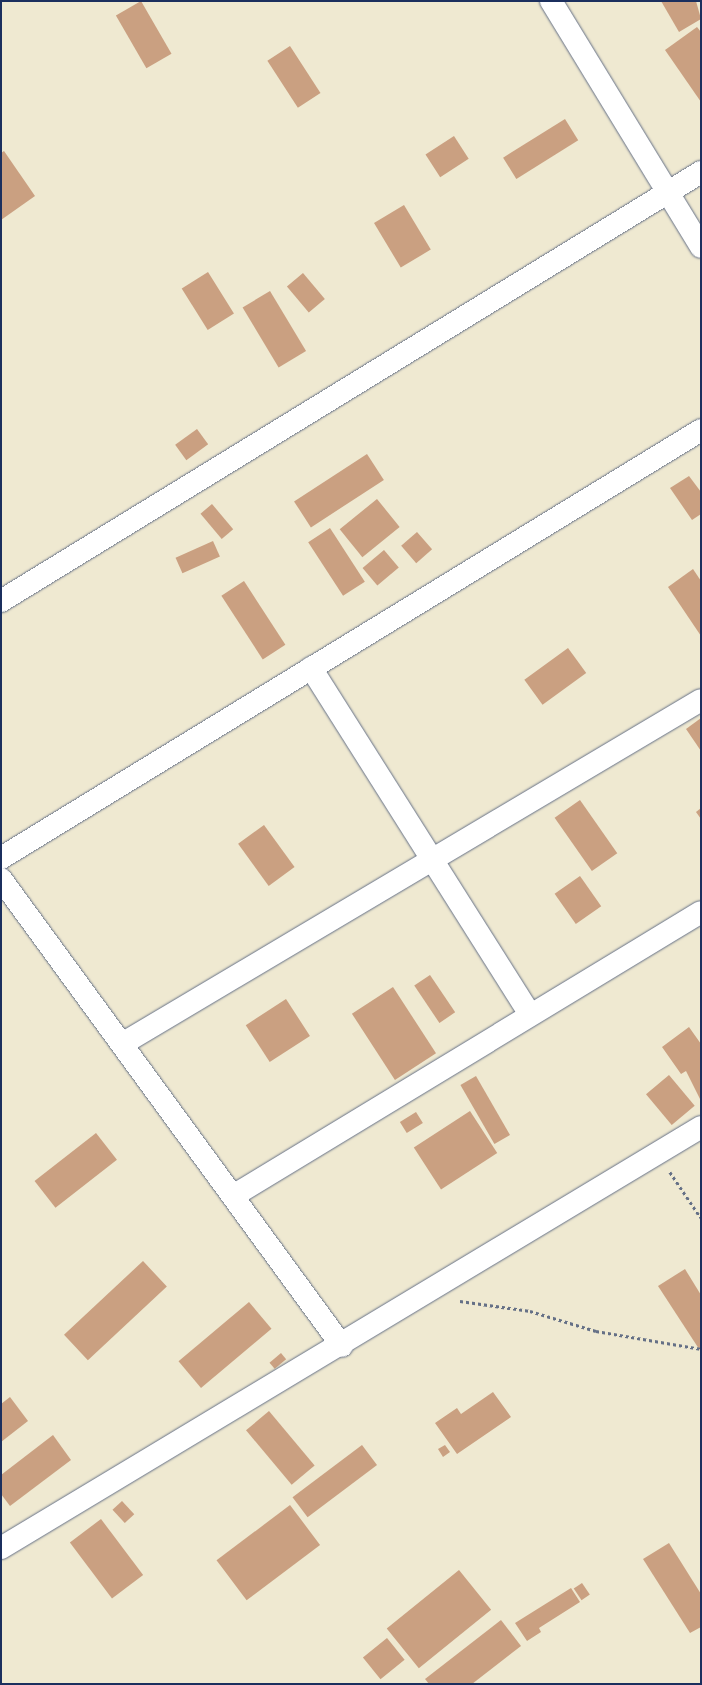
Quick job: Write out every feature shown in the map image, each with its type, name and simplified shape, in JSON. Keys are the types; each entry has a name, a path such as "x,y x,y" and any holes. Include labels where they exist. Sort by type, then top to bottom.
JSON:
{"street":[{"path":"551,1 701,247"},
{"path":"1,601 701,172"},
{"path":"1,858 701,430"},
{"path":"311,668 530,1015"},
{"path":"122,1044 701,700"},
{"path":"1,879 342,1346"},
{"path":"233,1196 701,912"},
{"path":"1,1548 342,1346 701,1127"}],"path":[{"path":"657,1154 701,1218"},
{"path":"421,1298 530,1311 596,1331 701,1349"}],"building":[{"path":"141,1 172,54 146,68 116,16"},
{"path":"661,1 696,1 701,19 679,32"},
{"path":"697,27 701,32 701,102 665,50"},
{"path":"290,46 320,93 298,108 267,61"},
{"path":"565,119 578,140 516,179 503,158"},
{"path":"454,136 469,159 440,177 425,155"},
{"path":"4,151 35,196 1,220 1,153"},
{"path":"404,205 431,250 401,268 374,223"},
{"path":"208,272 234,314 208,330 182,288"},
{"path":"303,273 325,299 309,313 287,286"},
{"path":"270,291 306,351 279,367 243,307"},
{"path":"197,429 208,444 186,460 175,445"},
{"path":"367,454 384,480 311,527 294,501"},
{"path":"689,476 701,492 701,514 692,520 670,488"},
{"path":"377,499 400,527 362,557 340,529"},
{"path":"212,504 233,529 222,539 201,514"},
{"path":"330,528 365,582 343,596 308,542"},
{"path":"417,532 432,549 416,563 401,546"},
{"path":"213,541 220,557 182,573 176,558"},
{"path":"384,550 399,568 377,586 363,568"},
{"path":"693,569 701,581 701,636 668,587"},
{"path":"244,581 285,645 263,659 221,596"},
{"path":"568,648 586,673 543,705 524,680"},
{"path":"701,718 701,751 686,729"},
{"path":"580,800 617,853 592,871 555,818"},
{"path":"701,808 701,819 696,812"},
{"path":"264,825 295,867 269,886 238,844"},
{"path":"580,876 601,906 576,924 555,894"},
{"path":"430,975 455,1012 439,1023 414,986"},
{"path":"393,987 436,1053 395,1080 352,1014"},
{"path":"286,999 310,1036 270,1062 246,1025"},
{"path":"689,1027 701,1044 701,1101 686,1071 681,1074 662,1047"},
{"path":"669,1075 695,1106 672,1125 646,1094"},
{"path":"476,1076 510,1135 494,1144 460,1085"},
{"path":"470,1111 497,1153 441,1189 414,1147"},
{"path":"416,1112 423,1123 407,1133 400,1122"},
{"path":"96,1133 117,1160 55,1208 35,1181"},
{"path":"143,1261 167,1287 88,1360 64,1335"},
{"path":"685,1269 701,1295 701,1352 658,1286"},
{"path":"249,1302 271,1329 201,1388 179,1361"},
{"path":"281,1353 286,1359 275,1369 270,1363"},
{"path":"493,1392 511,1417 457,1454 435,1423 457,1408 461,1414"},
{"path":"10,1397 28,1421 1,1442 1,1404"},
{"path":"269,1411 315,1465 292,1485 246,1430"},
{"path":"53,1435 71,1460 10,1506 1,1494 1,1475"},
{"path":"362,1445 377,1465 308,1517 293,1497"},
{"path":"445,1445 450,1452 443,1457 438,1449"},
{"path":"122,1501 134,1514 125,1523 112,1510"},
{"path":"290,1505 320,1545 247,1600 217,1560"},
{"path":"101,1519 143,1575 112,1598 70,1542"},
{"path":"669,1543 701,1594 701,1627 690,1633 643,1559"},
{"path":"459,1570 491,1610 419,1668 387,1629"},
{"path":"582,1583 590,1595 582,1600 574,1589"},
{"path":"571,1588 580,1602 539,1628 541,1632 527,1641 515,1623"},
{"path":"501,1620 521,1646 472,1684 429,1684 425,1679"},
{"path":"387,1638 405,1660 381,1679 363,1658"}]}
